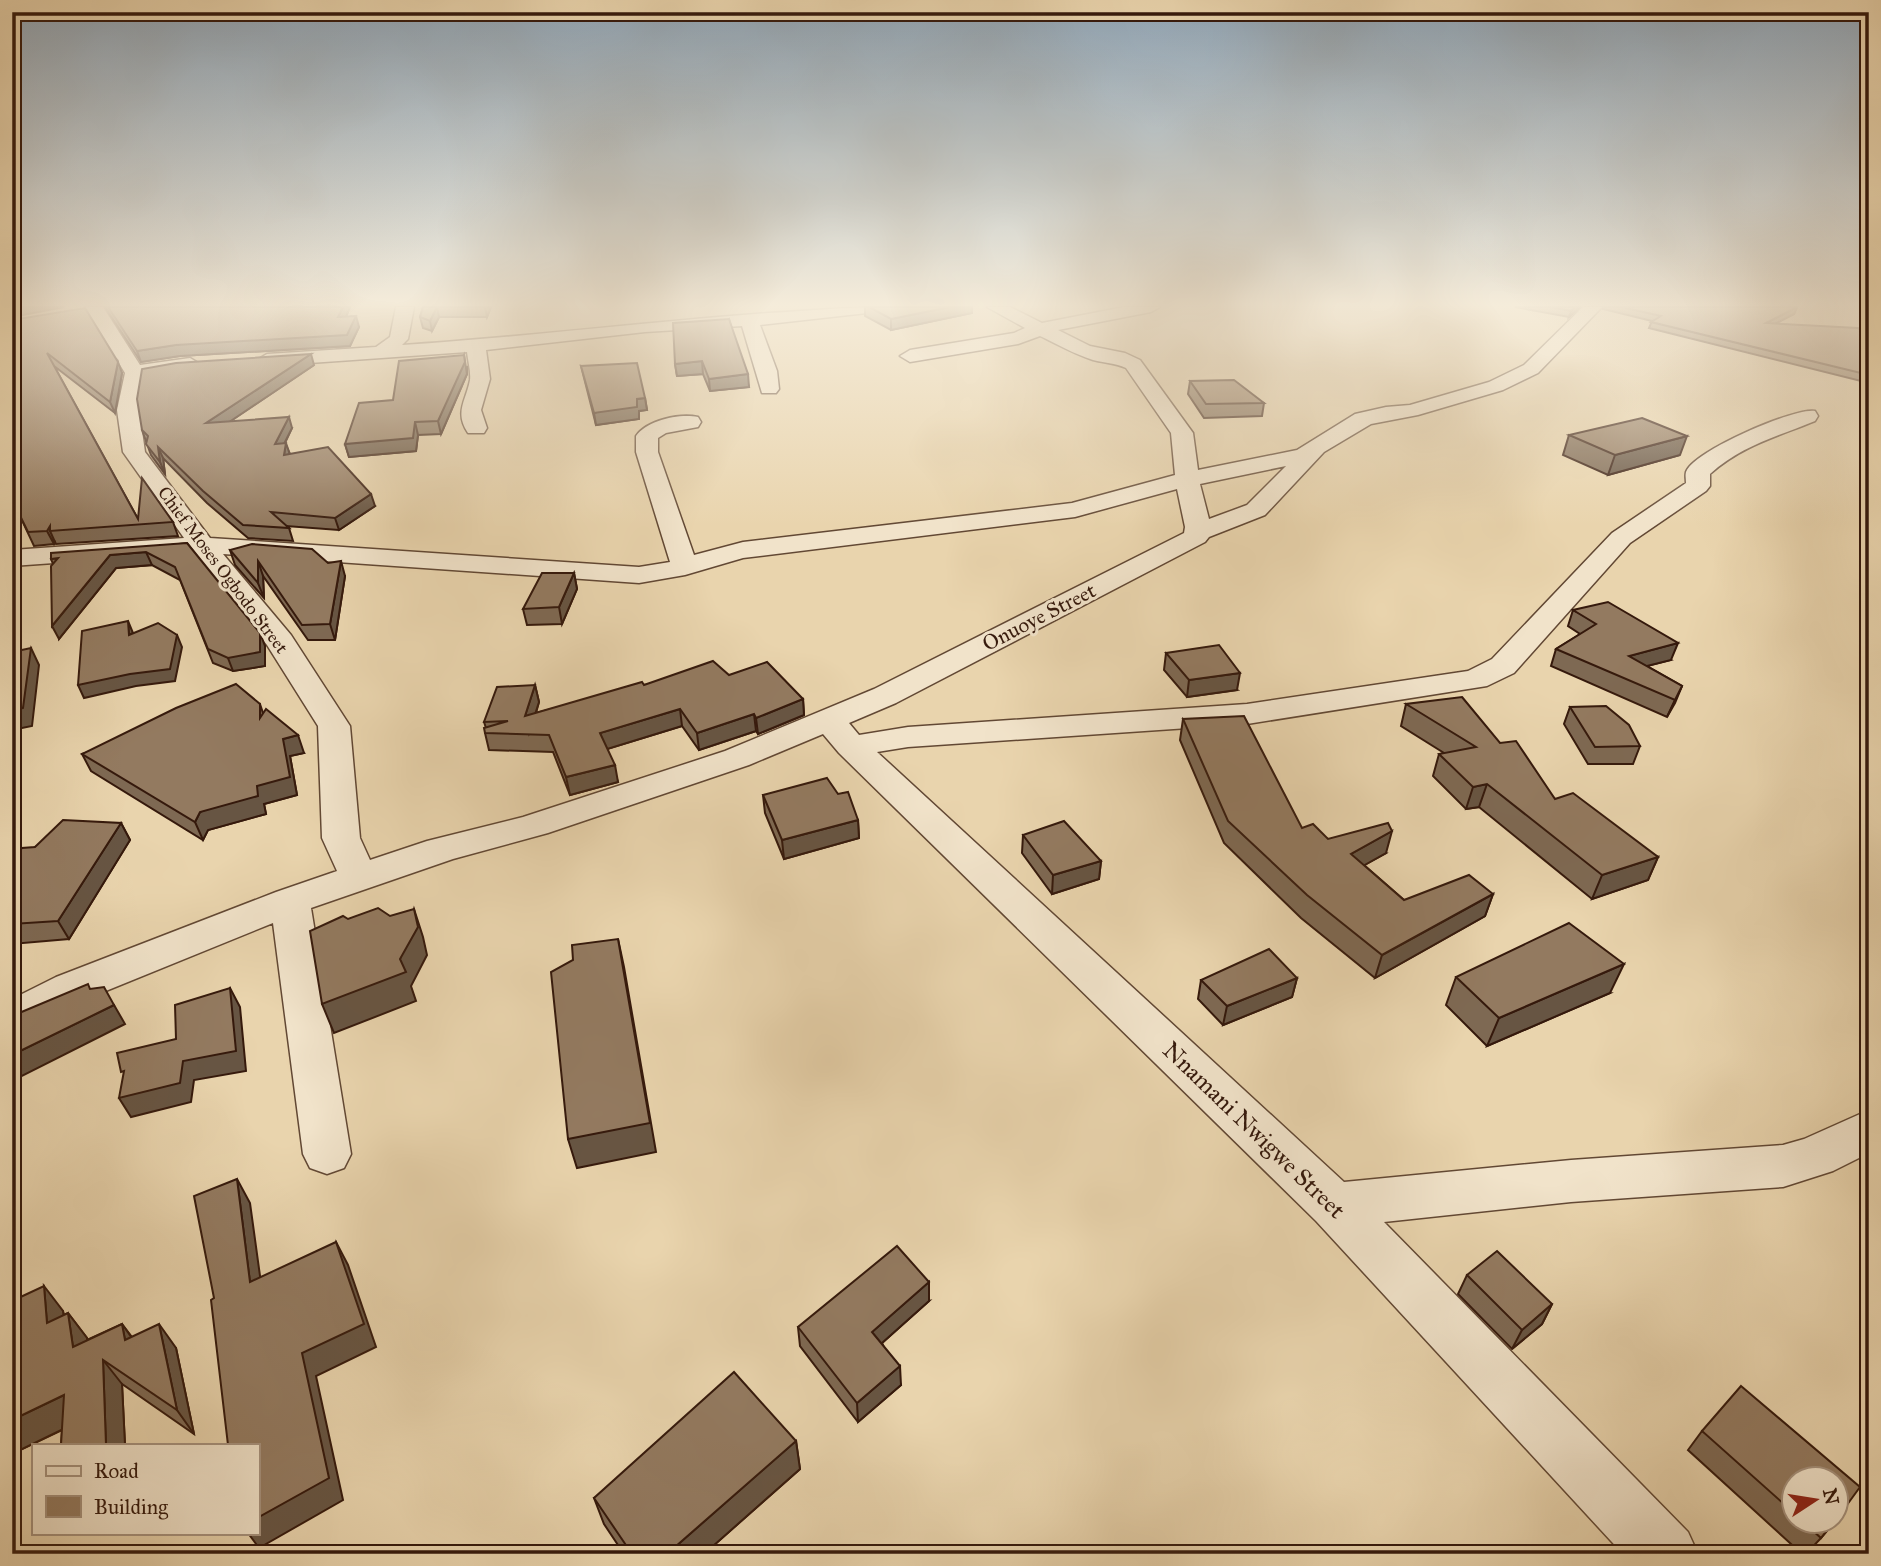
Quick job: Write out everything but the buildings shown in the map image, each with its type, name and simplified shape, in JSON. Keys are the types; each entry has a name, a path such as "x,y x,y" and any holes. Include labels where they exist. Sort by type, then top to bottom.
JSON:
{"street":[{"name":"Chief Moses Ogbodo Street","path":"134,380 128,410 134,452 202,545 280,641 334,726 341,838 359,878"},
{"path":"476,428 470,410 480,380"},
{"path":"768,380 769,389"},
{"path":"1144,380 1182,433 1187,481 1198,532"},
{"path":"12,558 202,545 639,575 665,573 743,550 1075,510 1143,489 1304,455 1363,419 1386,413 1411,411 1486,389 1506,380"},
{"path":"12,1018 71,988 290,901 440,850 536,825 737,758 840,733 908,737 1247,713 1476,679 1503,666 1621,538 1698,486 1699,472 1710,462 1745,439 1754,438 1807,416"},
{"path":"685,567 647,452 647,436 659,428 690,422"},
{"name":"Onuoye Street","path":"840,733 898,690 1196,537 1198,532 1256,510 1322,443"},
{"name":"Nnamani Nwigwe Street","path":"840,733 1334,1205 1666,1554"},
{"path":"290,901 327,1154"},
{"path":"1334,1205 1571,1181 1783,1166 1816,1156 1869,1130"}]}
